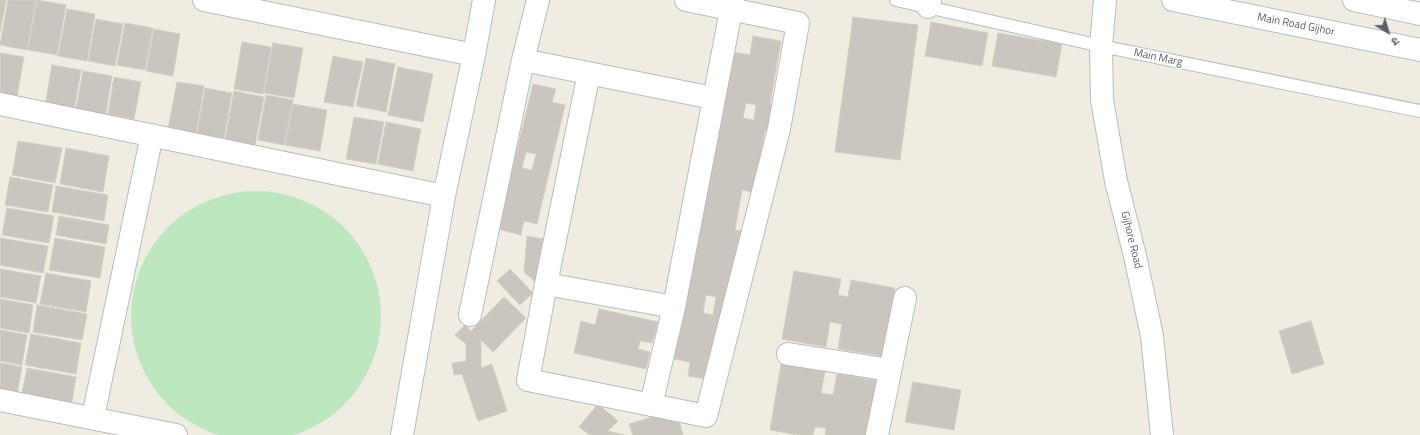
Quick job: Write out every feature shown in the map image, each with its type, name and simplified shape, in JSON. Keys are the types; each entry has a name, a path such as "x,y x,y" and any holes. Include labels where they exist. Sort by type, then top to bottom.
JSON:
{"street":[{"path":"204,0 474,54"},
{"path":"402,435 444,196 484,0"},
{"path":"470,315 523,60 538,0"},
{"path":"589,73 528,380 706,416 779,130 798,23 732,5 686,0"},
{"name":"Gijhore Road","path":"1105,0 1101,46 1102,100 1116,181 1135,256 1152,336 1162,435"},
{"name":"Main Road Gijhor","path":"1173,0 1420,50"},
{"path":"1354,0 1420,14"},
{"path":"651,405 674,307 732,5"},
{"path":"523,60 713,98"},
{"path":"0,104 444,196"},
{"path":"93,417 152,135"},
{"path":"546,284 674,307"},
{"path":"877,435 905,298"},
{"path":"788,354 890,370"},
{"path":"0,400 93,417 176,435"}],"lane":[{"name":"Main Marg","path":"896,0 929,4 1101,46 1420,111"}],"green space":[{"path":"244,191 268,191 304,200 326,212 345,227 360,246 372,268 379,292 381,316 379,340 372,364 360,386 345,405 326,420 304,432 268,441 244,441 208,432 186,420 167,405 152,386 140,364 131,328 131,304 140,268 152,246 167,227 186,212 208,200"}],"building":[{"path":"0,0 6,0 0,33"},
{"path":"8,0 36,0 27,50 0,45"},
{"path":"37,0 66,5 57,55 28,50"},
{"path":"67,9 95,14 87,61 58,56"},
{"path":"853,17 918,25 900,160 835,152"},
{"path":"96,19 123,24 115,66 88,61"},
{"path":"931,22 988,33 982,66 925,56"},
{"path":"125,23 153,28 145,70 117,65"},
{"path":"154,29 180,34 173,76 146,71"},
{"path":"998,33 1062,44 1056,77 992,66"},
{"path":"753,36 781,41 770,104 778,107 774,134 765,130 753,192 742,190 735,230 742,231 706,379 688,376 690,362 674,359 732,52 750,55","holes":["746,103 756,105 754,120 743,118","706,295 716,297 713,315 703,313"]},
{"path":"242,42 271,47 263,94 234,89"},
{"path":"273,43 303,48 294,98 264,93"},
{"path":"0,53 24,57 17,96 0,93"},
{"path":"333,56 363,62 353,107 324,102"},
{"path":"366,58 395,64 386,112 356,106"},
{"path":"52,65 81,70 74,111 45,106"},
{"path":"398,67 433,74 423,122 388,115"},
{"path":"83,71 112,76 105,119 75,114"},
{"path":"114,77 141,82 134,119 108,114"},
{"path":"177,82 204,86 196,134 168,129"},
{"path":"533,84 556,89 552,102 565,105 537,224 524,221 521,235 498,229","holes":["526,152 536,154 532,170 522,168"]},
{"path":"205,88 232,93 224,138 197,134"},
{"path":"234,91 264,97 255,145 225,140"},
{"path":"266,95 293,100 284,145 258,140"},
{"path":"293,104 327,110 320,151 285,145"},
{"path":"354,117 384,122 376,164 346,159"},
{"path":"386,122 421,129 413,171 378,164"},
{"path":"18,141 62,148 55,183 12,175"},
{"path":"66,148 109,156 103,192 60,184"},
{"path":"10,177 53,185 48,212 5,205"},
{"path":"56,186 108,195 104,221 52,212"},
{"path":"7,208 54,216 49,243 2,235"},
{"path":"59,216 109,225 106,244 56,235"},
{"path":"527,236 550,240 537,283 524,272"},
{"path":"0,238 48,246 43,273 0,265"},
{"path":"55,238 105,247 100,278 49,270"},
{"path":"0,269 41,276 36,303 0,297"},
{"path":"510,269 533,293 520,305 497,281"},
{"path":"794,271 841,279 838,295 848,297 851,280 895,288 883,356 838,349 842,324 830,322 826,347 782,339"},
{"path":"46,273 91,281 86,312 40,304"},
{"path":"504,297 526,318 493,352 481,340 481,368 492,364 507,411 478,421 462,374 454,375 452,363 466,361 466,344 455,335 465,325 471,331"},
{"path":"0,299 33,305 29,333 0,328"},
{"path":"37,305 87,314 82,340 33,332"},
{"path":"599,309 658,322 652,343 640,341 638,349 650,352 646,369 574,353 581,321 595,325"},
{"path":"1311,321 1324,364 1292,374 1279,331"},
{"path":"0,330 27,335 22,365 0,361"},
{"path":"31,334 81,343 76,374 25,365"},
{"path":"0,363 22,367 17,394 0,391"},
{"path":"781,364 825,372 821,393 833,395 837,374 880,381 870,435 825,435 826,428 815,427 813,435 798,435 770,430"},
{"path":"27,368 76,377 71,407 21,398"},
{"path":"913,382 961,390 954,430 905,422"},
{"path":"598,404 618,421 608,431 625,435 590,435 579,427"},
{"path":"676,410 683,435 633,435 629,424"}]}
